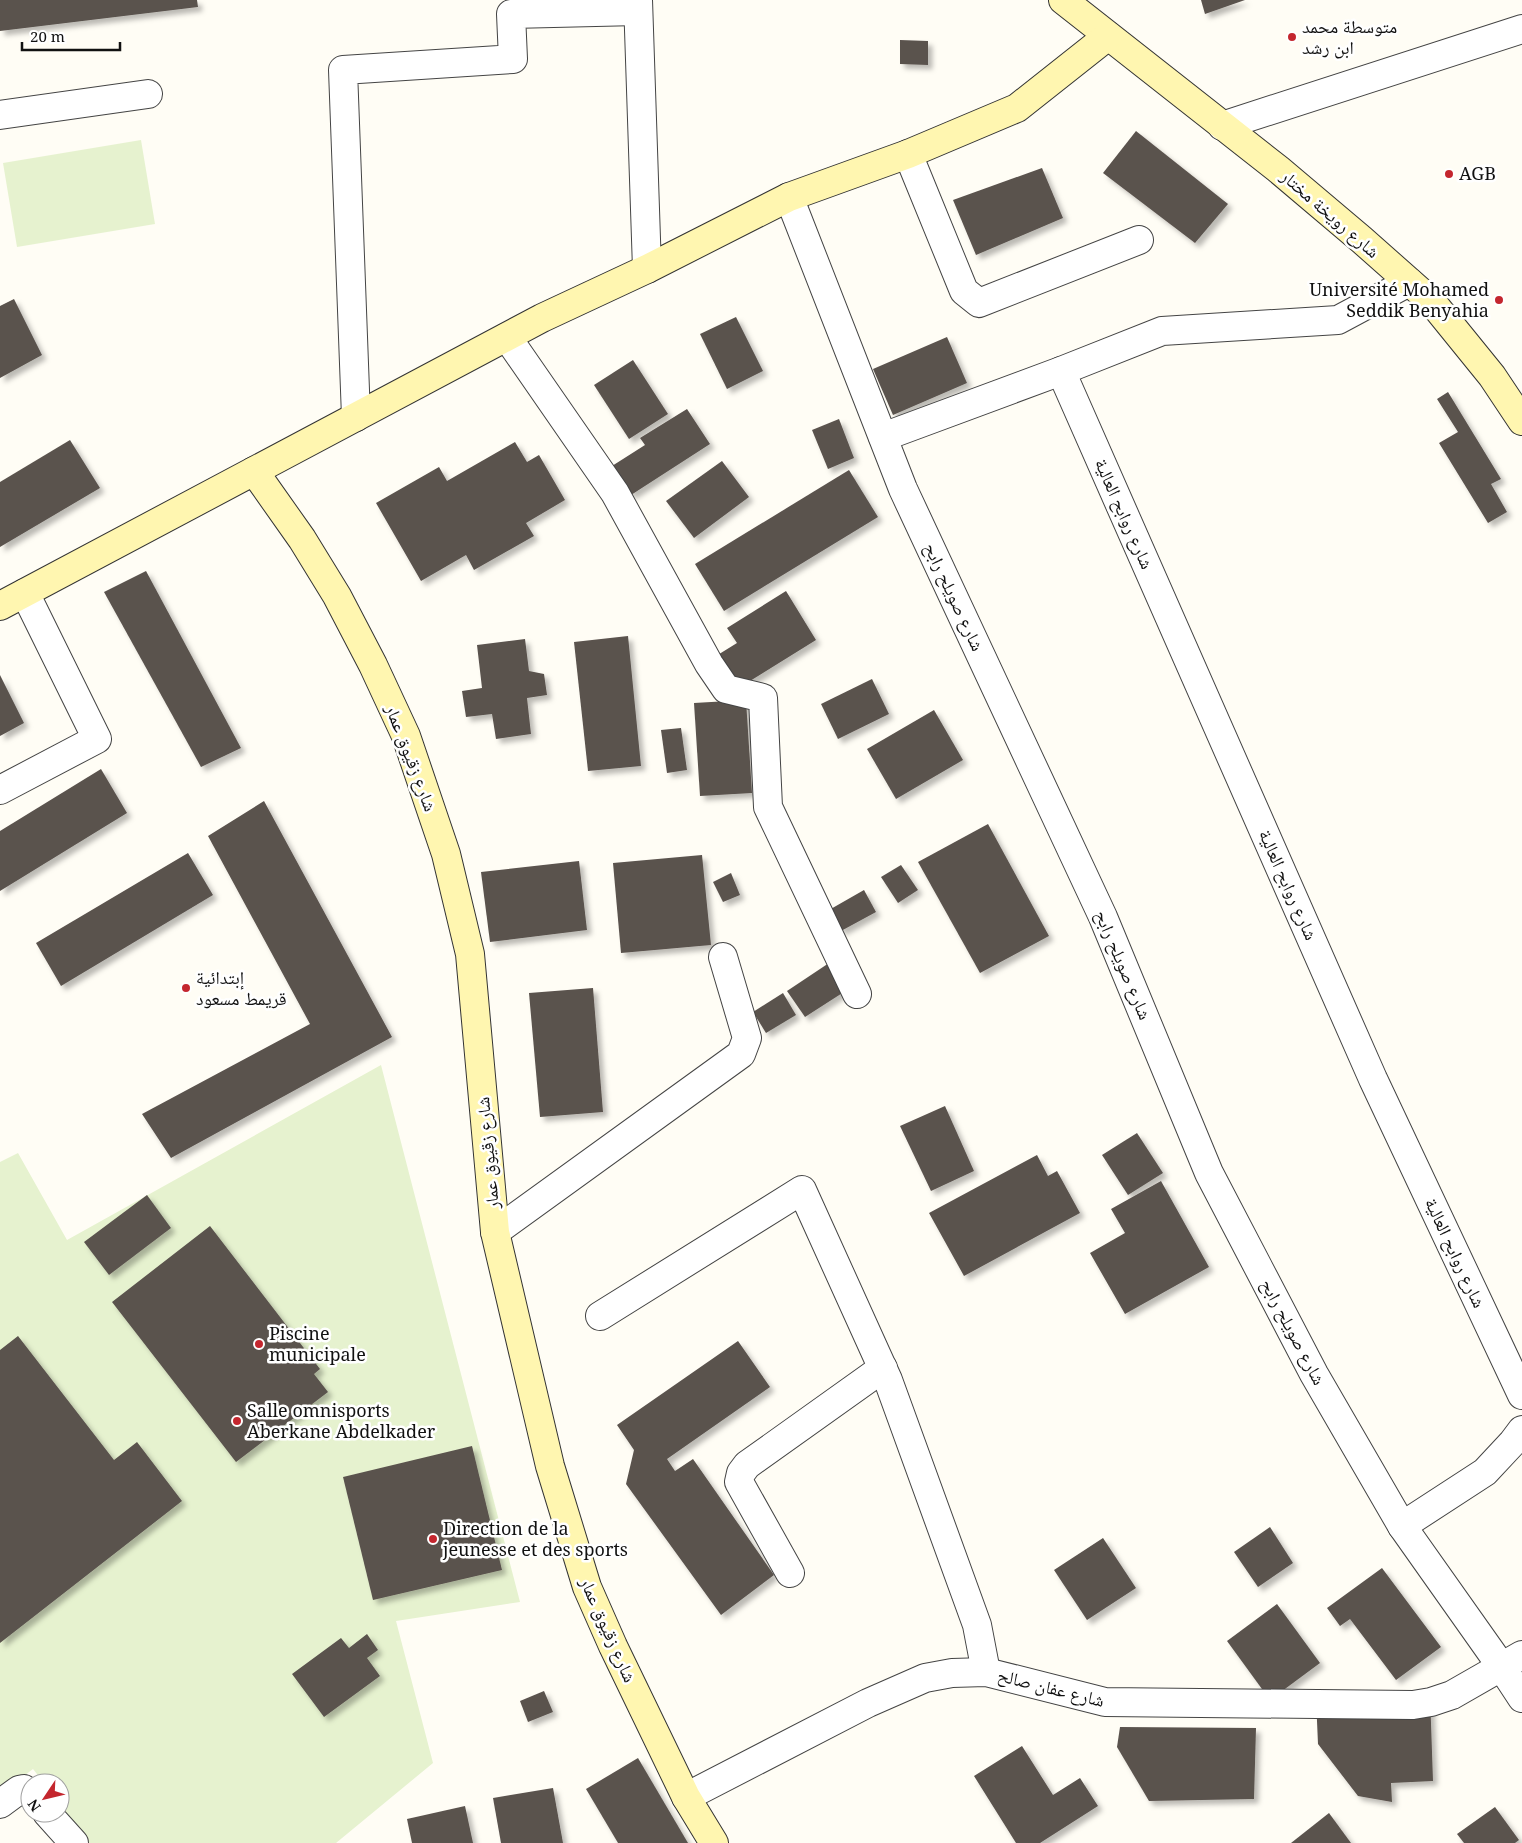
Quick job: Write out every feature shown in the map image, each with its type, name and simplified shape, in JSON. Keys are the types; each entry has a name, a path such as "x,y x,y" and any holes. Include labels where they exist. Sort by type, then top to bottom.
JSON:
{"main road":[{"name":"شارع رويخة مختار","path":"1062,0 1278,169 1432,302 1492,376 1522,421"},
{"path":"0,606 542,318 647,269 789,198 908,154 1017,108 1108,36"},
{"name":"شارع زقيوق عمار","path":"254,471 302,539 337,596 373,665 406,736 446,854 470,954 495,1232 550,1466 587,1586 613,1646 686,1796 714,1843"}],"street":[{"path":"356,417 343,70 513,59 511,14 638,6 647,269"},
{"path":"1222,126 1522,29"},
{"path":"0,115 148,94"},
{"path":"908,154 964,291 979,303 1140,240"},
{"name":"شارع صويلح رابح","path":"789,198 903,490 1103,917 1209,1173 1314,1374 1402,1526 1512,1661 1522,1698"},
{"path":"883,437 1062,371 1162,331 1338,320 1409,282"},
{"path":"507,337 614,493 709,664 726,689 763,698 768,806 857,994"},
{"name":"شارع روابح العالية","path":"1062,371 1373,1079 1522,1395"},
{"path":"0,790 96,739 25,593"},
{"path":"495,1232 741,1054 747,1038 723,957"},
{"path":"600,1316 802,1190 883,1368 978,1625 986,1672"},
{"path":"790,1573 739,1482 741,1473 747,1464 883,1368"},
{"path":"1402,1526 1485,1472 1522,1430"},
{"name":"شارع عفان صالح","path":"686,1796 851,1711 925,1678 952,1673 986,1672 1105,1702 1413,1705 1431,1702 1452,1695 1512,1661"},
{"path":"0,1804 20,1790"},
{"path":"56,1823 74,1843"}],"green space":[{"path":"141,140 155,224 17,247 3,163"},
{"name":"Salle omnisports Aberkane Abdelkader","path":"381,1065 520,1602 396,1621 433,1763 336,1843 89,1843 70,1818 70,1773 36,1773 33,1769 28,1773 20,1773 20,1779 0,1794 0,1162 18,1153 67,1240"}],"building":[{"path":"0,0 197,0 198,7 0,31"},
{"path":"1201,0 1245,0 1205,14"},
{"path":"900,40 928,41 928,65 900,64"},
{"path":"1136,131 1228,204 1195,243 1103,173"},
{"path":"1042,168 1063,218 976,255 953,200"},
{"path":"14,299 42,355 0,378 0,306"},
{"path":"736,317 763,371 727,389 700,334"},
{"path":"947,337 967,383 893,415 873,369"},
{"path":"633,360 668,414 629,439 594,385"},
{"path":"1448,392 1501,479 1491,484 1507,512 1488,523 1439,443 1458,432 1437,399"},
{"path":"687,409 710,444 631,495 612,466 645,445 640,438"},
{"path":"839,419 854,458 828,469 812,430"},
{"path":"70,440 100,488 0,547 0,482"},
{"path":"515,442 527,462 539,455 565,500 526,523 534,536 474,570 466,555 421,581 376,503 439,467 447,481"},
{"path":"722,461 749,497 694,538 666,501"},
{"path":"849,470 878,517 724,611 695,564"},
{"path":"146,571 241,748 201,767 104,592"},
{"path":"786,591 816,640 737,689 716,656 737,643 727,628"},
{"path":"628,636 641,766 588,771 574,642"},
{"path":"525,639 529,671 544,674 547,695 527,698 531,734 496,739 492,714 466,717 462,691 482,688 477,645"},
{"path":"0,675 24,723 0,736"},
{"path":"872,679 889,714 838,739 821,704"},
{"path":"746,700 752,793 700,796 694,703"},
{"path":"934,710 963,760 896,799 867,749"},
{"path":"681,728 687,770 667,773 661,730"},
{"path":"101,769 127,813 0,891 0,831"},
{"path":"264,801 392,1037 171,1158 142,1114 310,1024 208,836"},
{"path":"988,824 1049,936 980,973 918,862"},
{"path":"188,853 213,895 61,986 36,943"},
{"path":"702,855 711,945 621,953 613,863"},
{"path":"579,861 587,930 490,942 481,872"},
{"path":"901,865 918,890 898,903 881,877"},
{"path":"731,873 740,895 723,902 713,882"},
{"path":"864,890 876,912 841,931 829,910"},
{"path":"829,963 847,990 805,1017 787,991"},
{"path":"593,988 603,1112 540,1117 529,993"},
{"path":"783,993 796,1015 766,1033 753,1012"},
{"path":"945,1106 974,1171 931,1191 900,1126"},
{"path":"1137,1133 1163,1173 1128,1195 1102,1155"},
{"path":"1037,1155 1048,1176 1057,1171 1080,1213 964,1276 929,1213"},
{"path":"1161,1181 1209,1267 1125,1314 1090,1253 1125,1233 1111,1209"},
{"path":"147,1195 171,1228 109,1275 84,1242"},
{"path":"210,1226 320,1369 314,1374 328,1392 236,1462 112,1302"},
{"path":"18,1336 114,1460 137,1442 182,1501 0,1643 0,1350"},
{"path":"738,1341 770,1387 667,1459 675,1471 693,1459 774,1575 721,1615 626,1484 634,1450 617,1425"},
{"path":"472,1446 502,1570 373,1600 343,1477"},
{"path":"1270,1527 1293,1563 1258,1587 1234,1552"},
{"path":"1103,1538 1136,1588 1087,1620 1054,1570"},
{"path":"1382,1568 1441,1647 1396,1680 1350,1619 1340,1626 1327,1608"},
{"path":"1277,1604 1320,1663 1270,1700 1227,1641"},
{"path":"367,1634 378,1650 367,1658 380,1676 324,1717 292,1674 341,1638 349,1648"},
{"path":"544,1691 553,1712 528,1722 520,1701"},
{"path":"1430,1694 1433,1781 1391,1783 1392,1802 1358,1796 1318,1744 1316,1698"},
{"path":"1120,1727 1256,1728 1254,1799 1149,1801 1117,1747"},
{"path":"1022,1746 1053,1795 1080,1778 1098,1806 1040,1843 1016,1843 974,1776"},
{"path":"638,1758 688,1843 618,1843 586,1789"},
{"path":"553,1788 563,1843 501,1843 493,1798"},
{"path":"465,1806 473,1843 412,1843 407,1819"},
{"path":"1495,1807 1519,1840 1515,1843 1464,1843 1457,1834"},
{"path":"1329,1813 1351,1843 1291,1843"}],"place":[{"name":"متوسطة محمد ابن رشد","path":"1292,37"},
{"name":"AGB","path":"1449,174"},
{"name":"Université Mohamed Seddik Benyahia","path":"1499,300"},
{"name":"إبتدائية قريمط مسعود","path":"186,988"},
{"name":"Piscine municipale","path":"259,1344"},
{"name":"Salle omnisports Aberkane Abdelkader","path":"237,1421"},
{"name":"Direction de la jeunesse et des sports","path":"433,1539"}]}
